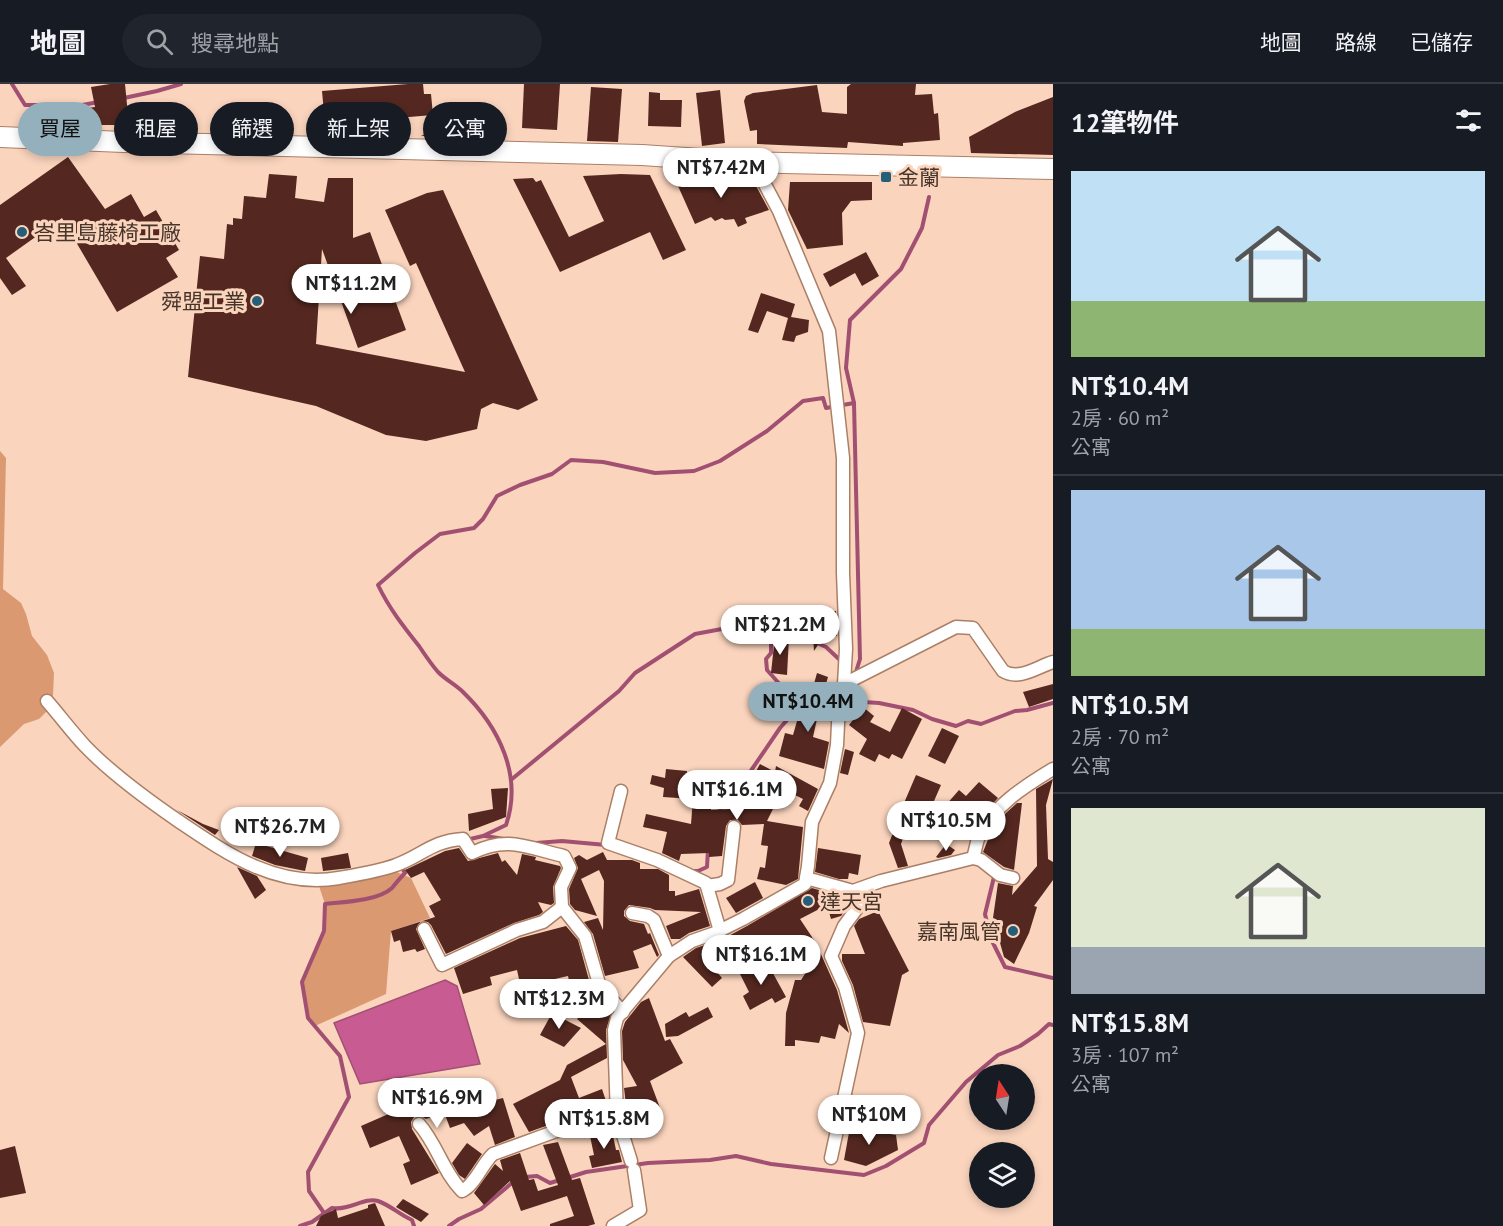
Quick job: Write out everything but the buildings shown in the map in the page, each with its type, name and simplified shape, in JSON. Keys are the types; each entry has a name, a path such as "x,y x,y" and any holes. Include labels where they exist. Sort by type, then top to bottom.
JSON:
{"main road":[{"path":"0,137 642,155 744,162 1053,169"}],"street":[{"path":"613,1226 640,1210 633,1165 617,1116 614,1030 617,1018 669,956 693,941 720,931 805,884 812,822 830,783 837,745 839,703 844,684 846,649 843,573 843,458 829,331 762,179 744,162"},
{"path":"844,684 956,627 973,628 1003,671 1010,675 1022,674 1053,662"},
{"path":"47,701 86,746 140,794 229,855 251,866 284,876 311,881 339,878 397,865 447,840 463,839 472,853 493,844 522,844 564,856 570,868 561,887 562,907 585,936 600,987 622,1012"},
{"path":"973,858 978,839 988,823 1008,800 1030,782 1053,769"},
{"path":"621,791 608,843 657,860 706,883 720,931"},
{"path":"706,886 728,880 734,827"},
{"path":"806,878 824,885 853,891 904,875 973,858 981,860 1000,875 1013,878"},
{"path":"831,1158 858,1034 845,987 831,956 844,926 858,908 853,891"},
{"path":"424,929 442,965 517,930 543,922 562,907"},
{"path":"632,913 648,916 654,920 669,956"},
{"path":"419,1124 428,1134 453,1181 462,1191 468,1189 493,1154 559,1130 617,1116"}],"shaded area":[{"path":"0,451 6,458 3,589 21,603 32,636 47,655 54,673 53,695 48,710 39,719 24,724 0,747"},
{"path":"394,871 411,878 430,918 391,931 386,994 315,1026 308,1018 302,982 324,931 325,904 319,886"},
{"path":"445,980 457,986 480,1064 360,1084 334,1023"}],"waterway":[{"path":"12,84 23,102"},
{"path":"124,98 181,84"},
{"path":"466,840 483,836 506,825 511,807 512,788 504,753 497,737 476,706 435,669 397,617 378,585 440,534 474,528 483,519 497,496 552,474 571,460 603,462 655,473 694,471 720,461 767,431 803,401 823,398 826,408 854,403 846,368 850,320 901,269 922,228 929,197"},
{"path":"854,403 860,659 855,675"},
{"path":"512,779 619,691 635,673 695,634 738,626 771,628 802,636 826,647 841,661"},
{"path":"719,813 731,786 748,775 780,728 795,711 793,699 767,670 766,659 771,653 771,628"},
{"path":"854,683 849,710 864,702 879,703 913,710 932,719 956,726 968,721 981,724 1015,711 1053,703"},
{"path":"485,836 504,839"},
{"path":"536,843 562,841 606,845"},
{"path":"691,871 707,867 708,849"},
{"path":"324,1213 309,1191 308,1172 349,1097 340,1056 308,1018 302,982 324,931 325,904 378,896 392,888 405,873 401,866"},
{"path":"993,874 985,914 990,937 1005,967 1053,978"},
{"path":"567,1178 586,1172 648,1163 710,1160 736,1156 771,1164 864,1175 886,1166 924,1143 929,1125 966,1082 998,1055 1020,1046 1049,1024 1053,1025"},
{"path":"525,1177 537,1176 550,1183 560,1180"},
{"path":"449,1226 481,1209 513,1182"},
{"path":"300,1226 312,1222 332,1208 344,1208 373,1200 412,1220 414,1226"}],"place":[{"name":"金蘭","path":"886,177"},
{"name":"峇里島藤椅工廠","path":"22,232"},
{"name":"舜盟工業","path":"257,301"},
{"name":"達天宮","path":"808,901"},
{"name":"嘉南風管","path":"1013,931"}]}
